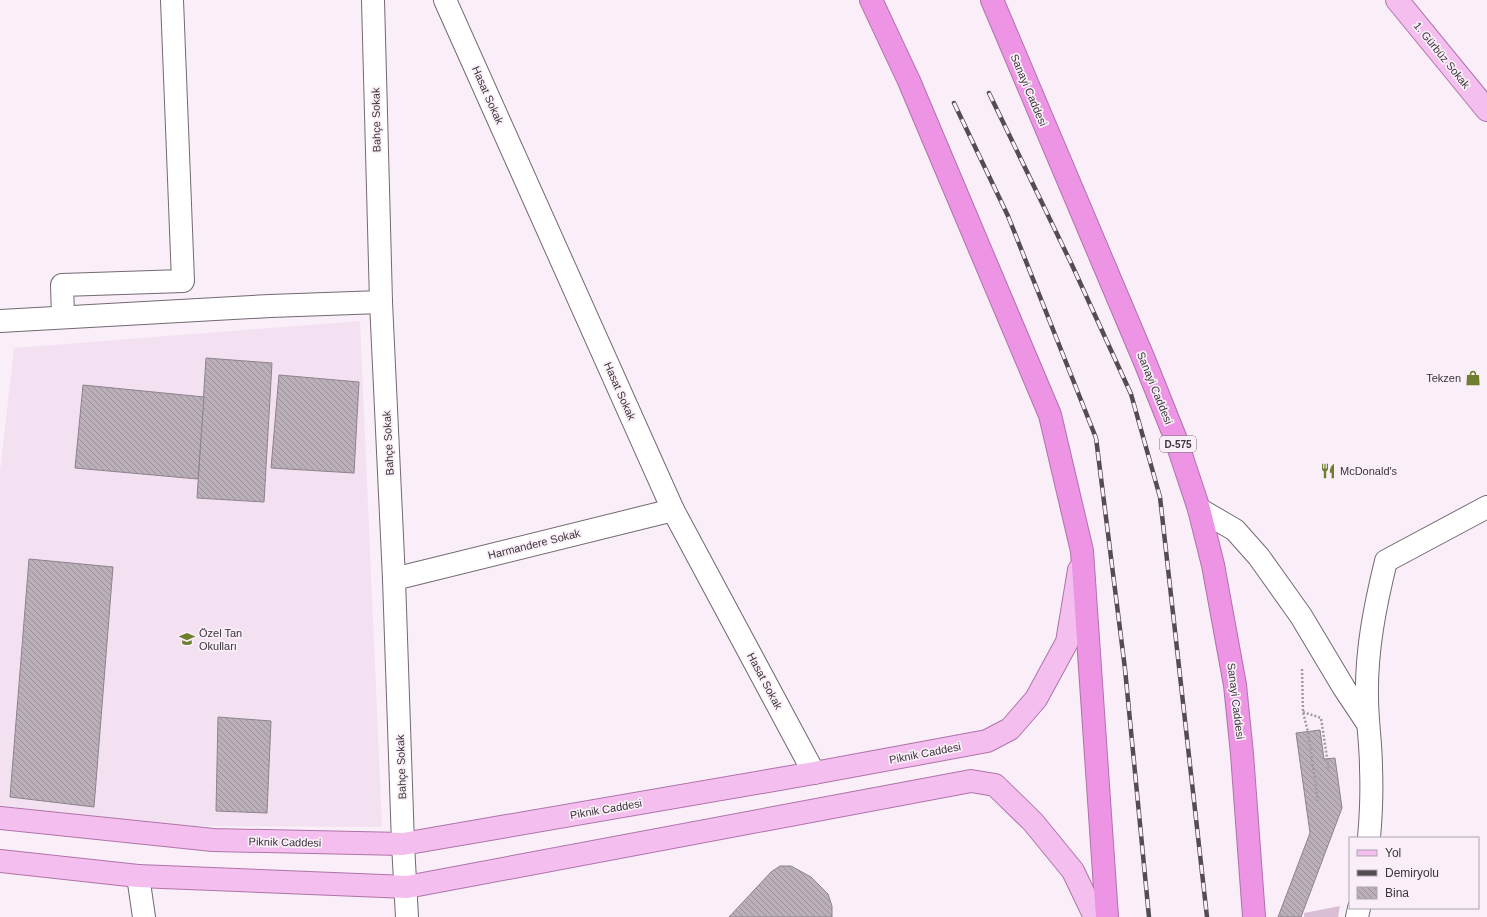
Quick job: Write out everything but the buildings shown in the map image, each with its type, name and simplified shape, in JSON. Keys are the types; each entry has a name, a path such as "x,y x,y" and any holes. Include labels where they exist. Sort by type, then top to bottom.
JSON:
{"highway":[{"path":"871,0 910,81 1050,415 1082,551 1107,917"},
{"name":"Sanayi Caddesi","path":"994,1 1162,403 1199,509 1213,565 1234,685 1242,754 1254,917"}],"main road":[{"name":"1. Gürbüz Sokak","path":"1397,0 1487,110"},
{"name":"Piknik Caddesi","path":"0,818 213,840 403,844 814,773 987,741 1010,729 1036,699 1067,642 1082,551"},
{"path":"0,861 138,876 407,887 971,781 995,785 1033,822 1073,871 1095,917"}],"street":[{"path":"63,317 62,285 183,282 172,0"},
{"name":"Bahçe Sokak","path":"373,0 381,302 394,579 407,917"},
{"name":"Hasat Sokak","path":"445,0 674,510 814,773"},
{"path":"0,321 270,306 381,302"},
{"path":"1369,837 1371,774 1366,698 1368,656 1374,612 1386,562 1487,507"},
{"path":"1199,509 1236,530 1259,557 1301,616 1368,725"},
{"name":"Harmandere Sokak","path":"394,579 674,510"},
{"path":"138,876 144,917"}],"path":[{"path":"1302,668 1303,712 1308,732 1318,801"},
{"path":"1303,712 1321,718 1329,771"}],"shaded area":[{"name":"Özel Tan Okulları","path":"360,321 382,827 193,826 0,806 0,471 14,348"},
{"path":"1340,906 1338,917 1304,917 1304,913"}],"railway":[{"path":"989,93 1072,265 1131,394 1160,497 1207,917"},
{"path":"954,103 1008,216 1096,438 1125,669 1149,917"}],"place":[{"name":"Tekzen","path":"1473,378"},
{"name":"McDonald's","path":"1328,471"},
{"name":"Özel Tan Okulları","path":"187,639"}]}
